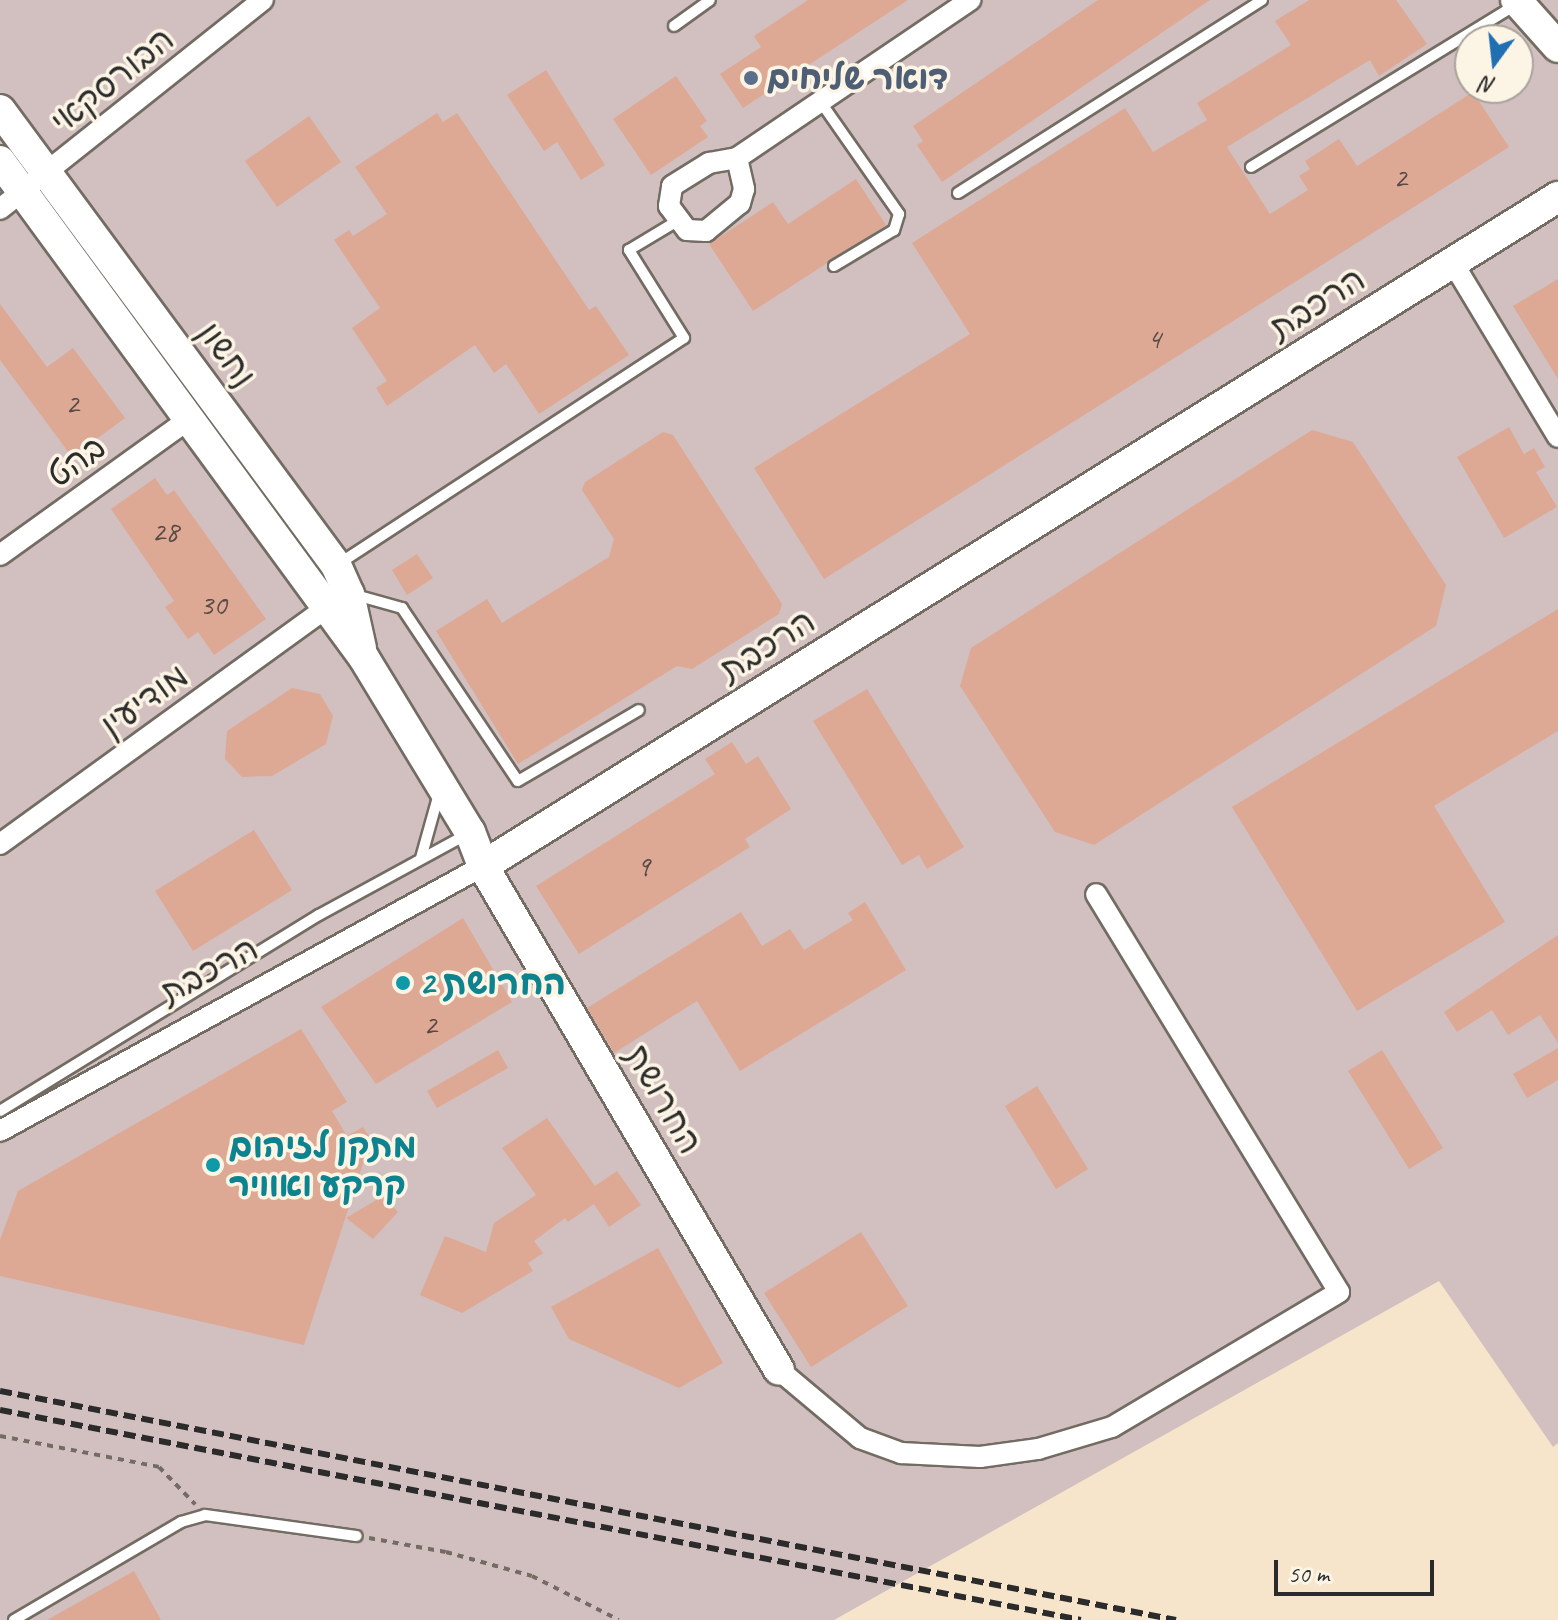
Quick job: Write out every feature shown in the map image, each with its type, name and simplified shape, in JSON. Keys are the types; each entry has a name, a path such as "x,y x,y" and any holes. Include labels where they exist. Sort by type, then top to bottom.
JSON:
{"street":[{"path":"737,158 744,189 732,213 695,233 679,220 669,206 672,186 709,163 737,158 970,0"},
{"path":"1517,1 1558,47"},
{"name":"הבורסקאי","path":"23,191 253,3"},
{"name":"נחשון","path":"0,110 23,191 336,565 338,601"},
{"name":"נחשון","path":"0,161 189,419 338,601 364,658 470,832 483,866"},
{"name":"הרכבת","path":"0,1131 164,1038 483,866 1558,197"},
{"path":"1453,263 1558,437"},
{"name":"בהט","path":"0,555 189,419"},
{"name":"מודיעין","path":"0,844 338,601"},
{"name":"החרושת","path":"483,866 779,1370"},
{"path":"779,1370 860,1438 901,1453 980,1457 1038,1449 1112,1427 1339,1292 1096,894"}],"lane":[{"path":"674,26 710,0"},
{"path":"958,193 1262,0"},
{"path":"1251,167 1517,1"},
{"path":"820,101 899,214 894,230 834,266"},
{"path":"336,565 684,338 629,250 679,220"},
{"path":"338,601 402,608 518,781 639,710"},
{"path":"421,859 438,801 435,775"},
{"path":"0,1111 319,915 470,832"},
{"path":"14,1620 181,1522 205,1515 357,1536"}],"path":[{"path":"0,1436 159,1467 205,1515"},
{"path":"357,1536 446,1552 532,1576 619,1620"}],"shaded area":[{"path":"0,0 1558,0 1558,1443 1553,1447 1439,1281 834,1620 0,1620"}],"building":[{"path":"808,0 908,0 743,108 720,74 761,47 754,36"},
{"path":"1098,0 1210,0 942,182 917,145 923,141 913,126"},
{"path":"1309,0 1396,0 1427,44 1379,76 1370,60 1227,147 1270,214 1308,190 1299,176 1310,169 1305,161 1339,139 1357,166 1454,104 1481,104 1509,147 824,579 754,468 970,334 912,243 1125,108 1153,152 1207,120 1197,103 1291,45 1275,21"},
{"path":"546,70 605,165 581,180 557,142 544,151 507,95"},
{"path":"676,76 707,121 700,126 708,137 651,175 613,119"},
{"path":"437,113 443,122 457,113 589,310 596,306 629,355 539,414 506,364 494,373 475,345 387,406 376,388 387,381 352,328 380,308 334,240 349,230 353,236 387,214 355,167"},
{"path":"309,116 341,162 277,207 245,161"},
{"path":"856,179 886,225 753,311 709,244 773,202 788,224"},
{"path":"1558,279 1558,379 1513,306"},
{"path":"0,304 47,367 73,348 125,418 72,457 0,360"},
{"path":"1509,427 1524,454 1534,448 1545,467 1536,472 1557,507 1504,538 1457,457"},
{"path":"1312,430 1353,442 1446,585 1436,626 1094,845 1055,832 960,686 971,648"},
{"path":"663,432 673,435 782,604 779,614 692,669 677,666 518,764 436,631 487,599 502,623 609,557 614,539 582,490 585,482"},
{"path":"155,478 167,495 174,490 266,619 214,655 198,632 188,639 165,607 174,601 111,509"},
{"path":"417,554 433,578 407,595 392,570"},
{"path":"1558,609 1558,731 1434,806 1505,922 1357,1011 1232,807"},
{"path":"292,688 320,694 333,716 326,744 272,776 242,777 225,759 227,731"},
{"path":"867,689 964,847 927,869 919,855 902,865 813,721"},
{"path":"732,742 746,764 758,756 791,809 745,839 750,847 579,954 536,886 715,774 705,759"},
{"path":"254,830 292,890 193,951 155,891"},
{"path":"865,902 906,970 740,1071 697,1001 614,1053 587,1008 741,912 762,946 790,929 804,950 853,920 848,913"},
{"path":"463,918 512,1002 376,1084 321,1007"},
{"path":"1558,935 1558,1043 1540,1015 1508,1035 1492,1010 1457,1032 1444,1012"},
{"name":"מתקן לזיהום קרקע ואוויר","path":"301,1029 347,1102 332,1111 347,1136 363,1127 371,1139 304,1345 0,1276 0,1240 18,1191"},
{"path":"1558,1048 1558,1080 1527,1098 1513,1074"},
{"path":"498,1050 508,1068 437,1108 427,1091"},
{"path":"1382,1050 1443,1148 1409,1169 1348,1071"},
{"path":"1037,1086 1088,1169 1056,1189 1005,1106"},
{"path":"547,1118 595,1186 617,1171 641,1205 609,1227 594,1204 568,1222 565,1218 534,1241 543,1253 528,1263 533,1271 462,1313 420,1295 445,1236 486,1252 494,1223 536,1195 502,1148"},
{"path":"383,1196 398,1212 373,1239 346,1218"},
{"path":"861,1232 908,1306 811,1367 764,1293"},
{"path":"658,1248 723,1363 679,1388 569,1339 551,1307"},
{"path":"134,1571 161,1620 47,1620"}],"railway":[{"path":"0,1391 1176,1620"},
{"path":"0,1410 1081,1620"}],"place":[{"name":"דואר שליחים","path":"751,78"},
{"name":"החרושת 2","path":"403,983"},
{"name":"מתקן לזיהום קרקע ואוויר","path":"213,1165"}]}
